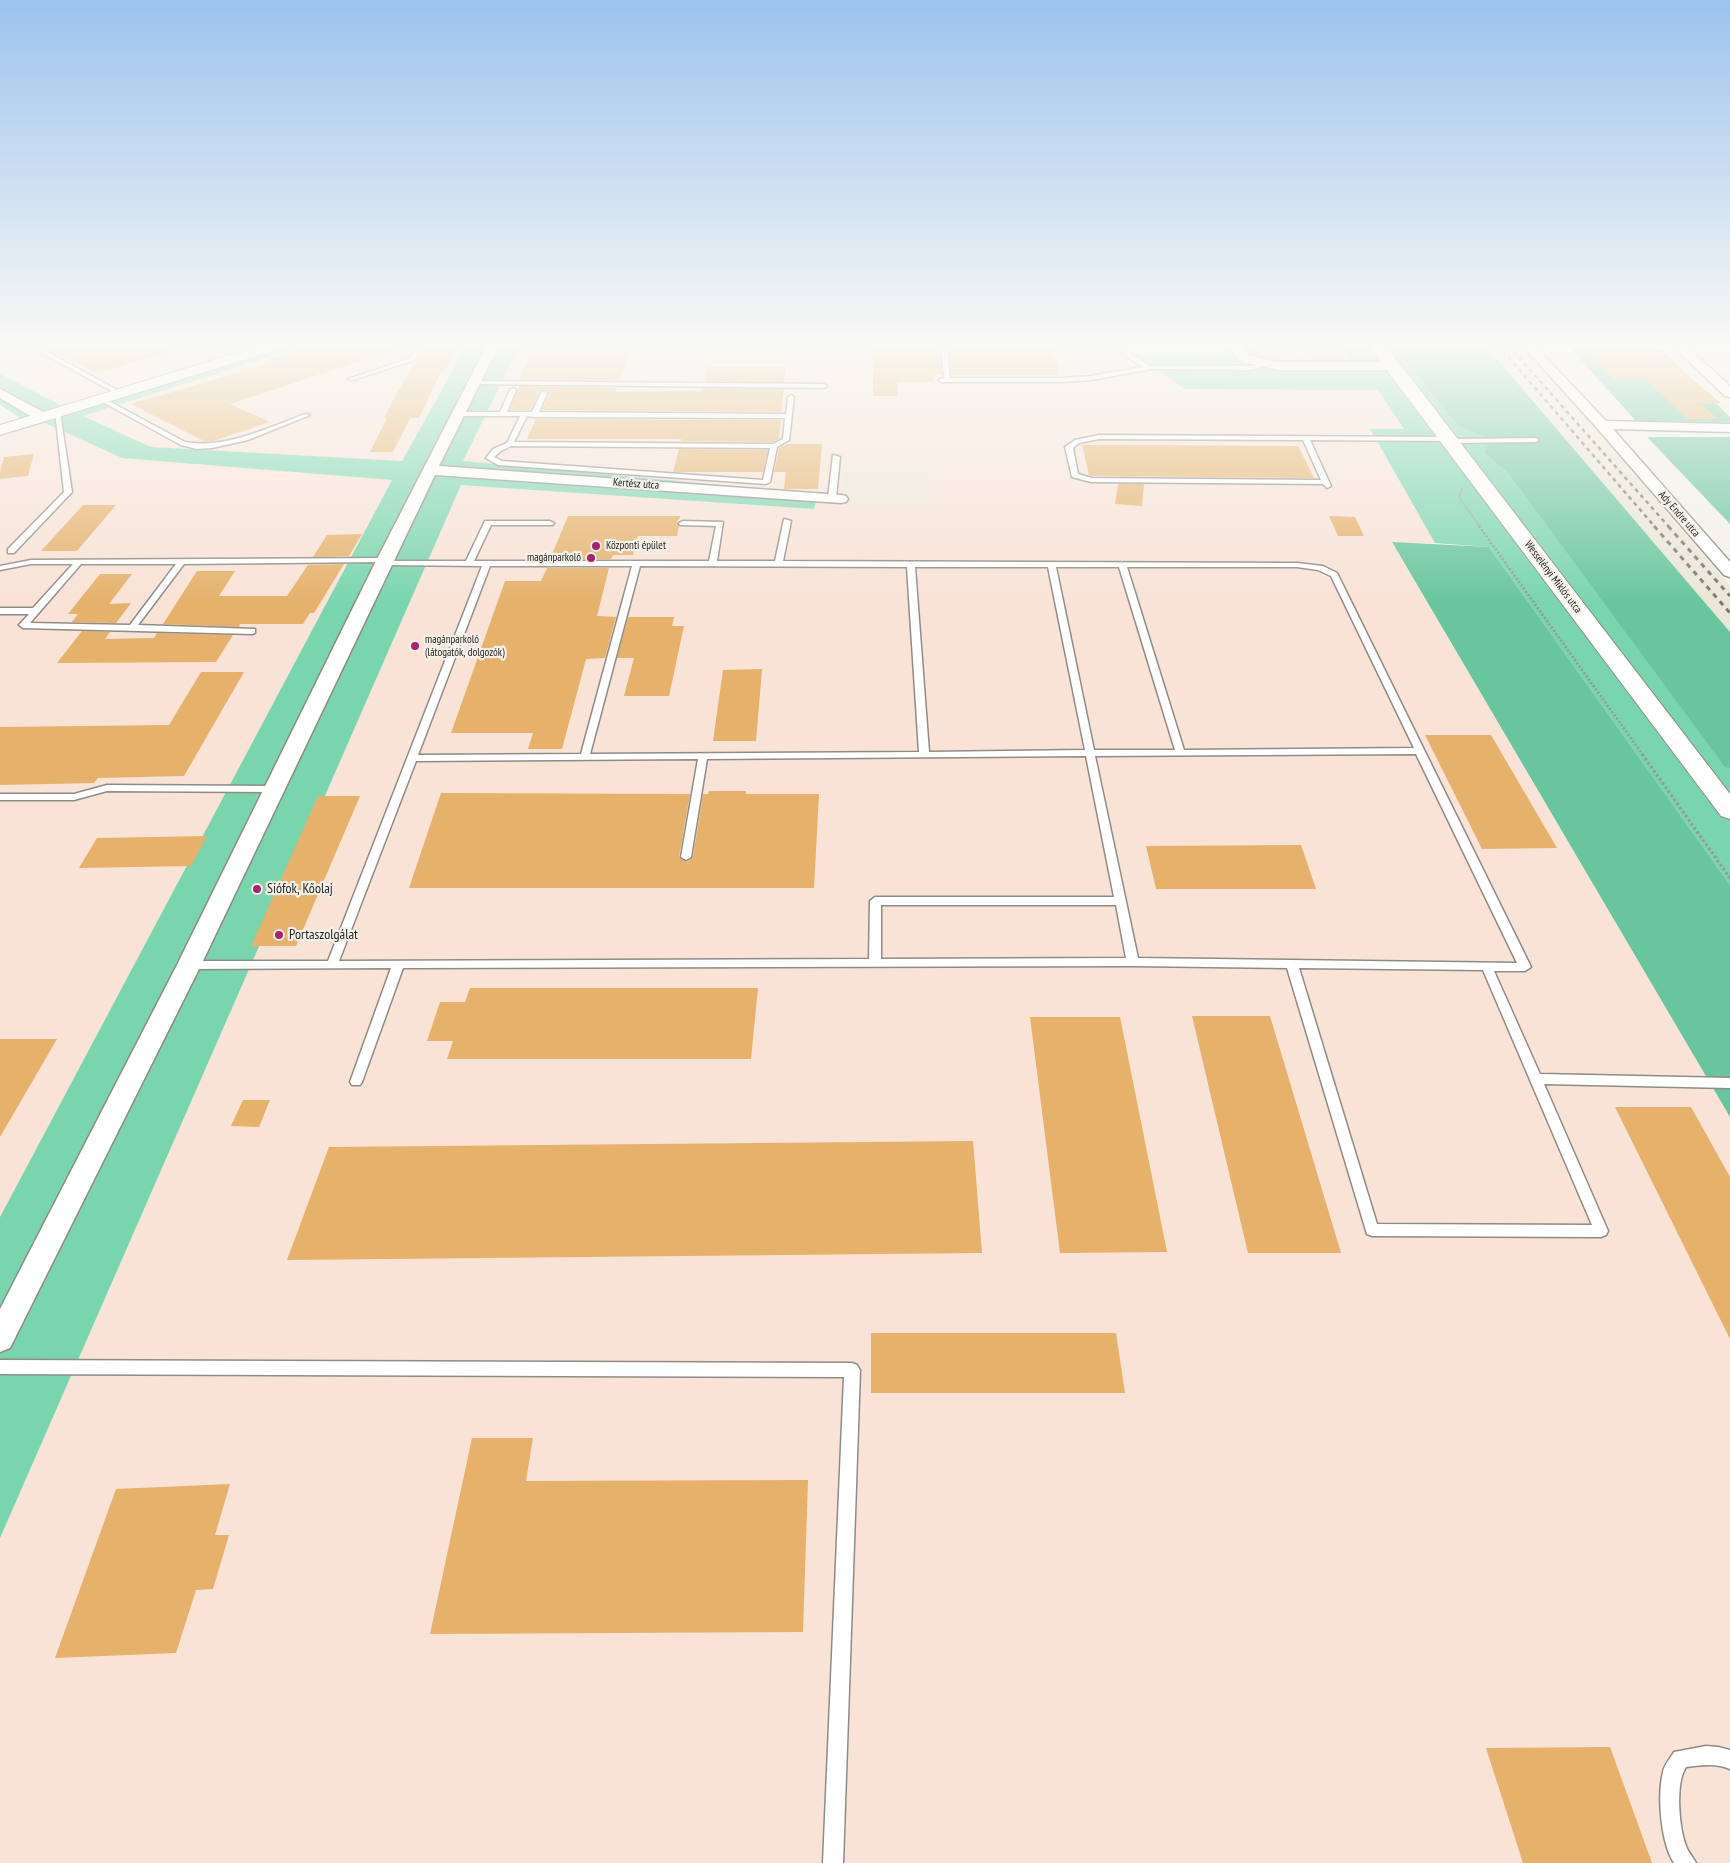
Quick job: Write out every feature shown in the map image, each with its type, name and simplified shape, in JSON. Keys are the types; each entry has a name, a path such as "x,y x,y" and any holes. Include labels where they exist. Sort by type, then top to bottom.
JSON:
{"main road":[{"name":"Wesselényi Miklós utca","path":"1443,432 1730,811"}],"street":[{"path":"0,1339 189,965 384,562 449,432"},
{"name":"Ady Endre utca","path":"1608,432 1723,556 1730,572"},
{"name":"Kertész utca","path":"431,470 836,498"}],"lane":[{"path":"10,551 68,492 53,432"},
{"path":"161,432 183,444 194,447 210,447 258,432"},
{"path":"510,444 516,432"},
{"path":"774,446 766,482 501,463 490,458 501,447 510,444 774,446 786,440 787,432"},
{"path":"1290,432 1301,432 1326,438"},
{"path":"1305,437 1326,484 1091,480 1075,475 1069,447 1076,440 1099,437 1305,437 1536,440"},
{"path":"836,457 836,498"},
{"path":"778,564 787,521"},
{"path":"469,564 488,523 550,523"},
{"path":"683,523 720,524 712,564"},
{"path":"132,628 182,561"},
{"path":"0,568 31,562 182,561 469,564 1304,565 1328,571 1334,575 1525,967 1133,962 189,965"},
{"path":"79,562 23,625 252,631"},
{"path":"332,965 487,564"},
{"path":"585,756 637,564"},
{"path":"911,564 924,755"},
{"path":"1051,564 1133,962"},
{"path":"1122,564 1181,754"},
{"path":"0,611 35,611"},
{"path":"412,758 1090,755 1420,751"},
{"path":"686,857 703,756"},
{"path":"0,797 74,797 107,788 274,789"},
{"path":"875,964 875,902 1121,901"},
{"path":"1292,964 1372,1230 1601,1231 1487,967"},
{"path":"356,1082 398,965"},
{"path":"1535,1079 1730,1083"},
{"path":"0,1367 852,1370 833,1863"},
{"path":"1686,1863 1677,1850 1668,1802 1672,1772 1680,1759 1708,1755 1726,1757 1730,1760"}],"path":[{"path":"1461,485 1459,497 1730,878"}],"shaded area":[{"path":"14,432 65,432 122,458 392,480 0,1217 0,436"},
{"path":"117,432 418,432 402,461 151,447"},
{"path":"477,432 1371,432 1435,543 1392,543 1730,1117 1730,1863 0,1863 0,1538 461,484 814,509 818,494 463,461","holes":["844,462 928,463 929,503 841,502"]},
{"path":"1559,432 1598,432 1730,586 1730,632"},
{"path":"844,462 928,463 929,503 841,502"}],"green space":[{"path":"0,432 14,432 0,436"},
{"path":"65,432 118,432 151,447 402,461 418,432 477,432 463,461 818,494 814,509 461,485 0,1538 0,1217 392,480 122,458"},
{"path":"1372,432 1470,432 1492,444 1485,454 1507,472 1725,766 1730,768 1730,885 1489,547 1435,543"},
{"path":"1470,432 1559,432 1730,632 1730,768 1725,767 1507,472 1485,454 1486,447 1492,443 1484,437"},
{"path":"1647,437 1730,437 1730,524"},
{"path":"1392,542 1489,547 1730,885 1730,1117"}],"building":[{"path":"186,432 240,432 213,441 204,441"},
{"path":"380,432 403,432 393,452 370,452"},
{"path":"530,432 780,432 779,439 773,442 681,441 681,439 527,439"},
{"path":"787,444 822,444 818,489 784,489 786,472 774,472 779,448"},
{"path":"1082,445 1298,446 1314,478 1092,476 1089,475"},
{"path":"679,449 768,450 763,472 673,472"},
{"path":"34,454 28,476 0,479 4,457"},
{"path":"1118,484 1144,484 1142,506 1115,504"},
{"path":"83,505 116,505 77,551 41,551"},
{"path":"568,516 681,516 677,522 679,526 677,536 638,536 633,555 613,555 611,559 550,559"},
{"path":"1329,516 1355,517 1364,536 1338,536"},
{"path":"362,534 349,556 313,557 327,535"},
{"path":"344,564 314,613 310,613 303,624 240,624 239,627 163,624 197,571 235,571 219,596 287,596 308,565"},
{"path":"547,568 609,568 597,616 616,617 605,658 586,659 562,749 528,749 533,733 451,733 505,581 541,581"},
{"path":"100,574 132,574 109,604 131,603 116,623 72,622 78,614 68,614"},
{"path":"628,617 674,617 672,626 684,626 669,696 624,696 634,658 617,658"},
{"path":"82,631 110,632 105,639 154,638 157,633 233,635 216,662 57,663"},
{"path":"762,669 756,741 713,741 723,670"},
{"path":"201,672 244,672 184,776 98,778 94,783 0,785 0,727 169,725"},
{"path":"1425,735 1491,735 1557,848 1482,849"},
{"path":"709,791 746,791 746,794 819,794 814,888 409,888 441,793 690,794 679,857 687,862 693,857 703,794 708,794"},
{"path":"318,796 360,796 296,946 251,946"},
{"path":"207,836 191,866 79,868 97,838"},
{"path":"1301,845 1316,889 1156,889 1146,846"},
{"path":"470,988 758,988 751,1059 447,1059 453,1041 427,1041 440,1002 465,1002"},
{"path":"1192,1016 1270,1016 1341,1253 1248,1253"},
{"path":"1030,1017 1120,1017 1167,1252 1060,1253"},
{"path":"0,1039 57,1039 0,1137"},
{"path":"243,1100 270,1100 259,1127 231,1126"},
{"path":"1615,1107 1691,1107 1730,1177 1730,1339"},
{"path":"973,1141 982,1253 287,1260 329,1147"},
{"path":"871,1333 1116,1333 1125,1393 871,1393"},
{"path":"472,1438 533,1438 526,1481 808,1480 803,1632 430,1634"},
{"path":"230,1484 215,1535 229,1535 213,1589 196,1590 176,1653 55,1658 116,1489"},
{"path":"1610,1747 1652,1863 1523,1863 1486,1748"}],"railway":[{"path":"1573,432 1655,527"},
{"path":"1585,432 1669,527"},
{"path":"1654,526 1730,613"},
{"path":"1668,526 1730,596"}],"place":[{"name":"Központi épület","path":"596,546"},
{"name":"magánparkoló","path":"591,558"},
{"name":"magánparkoló (látogatók, dolgozók)","path":"415,646"},
{"name":"Siófok, Kőolaj","path":"257,889"},
{"name":"Portaszolgálat","path":"279,935"}]}
